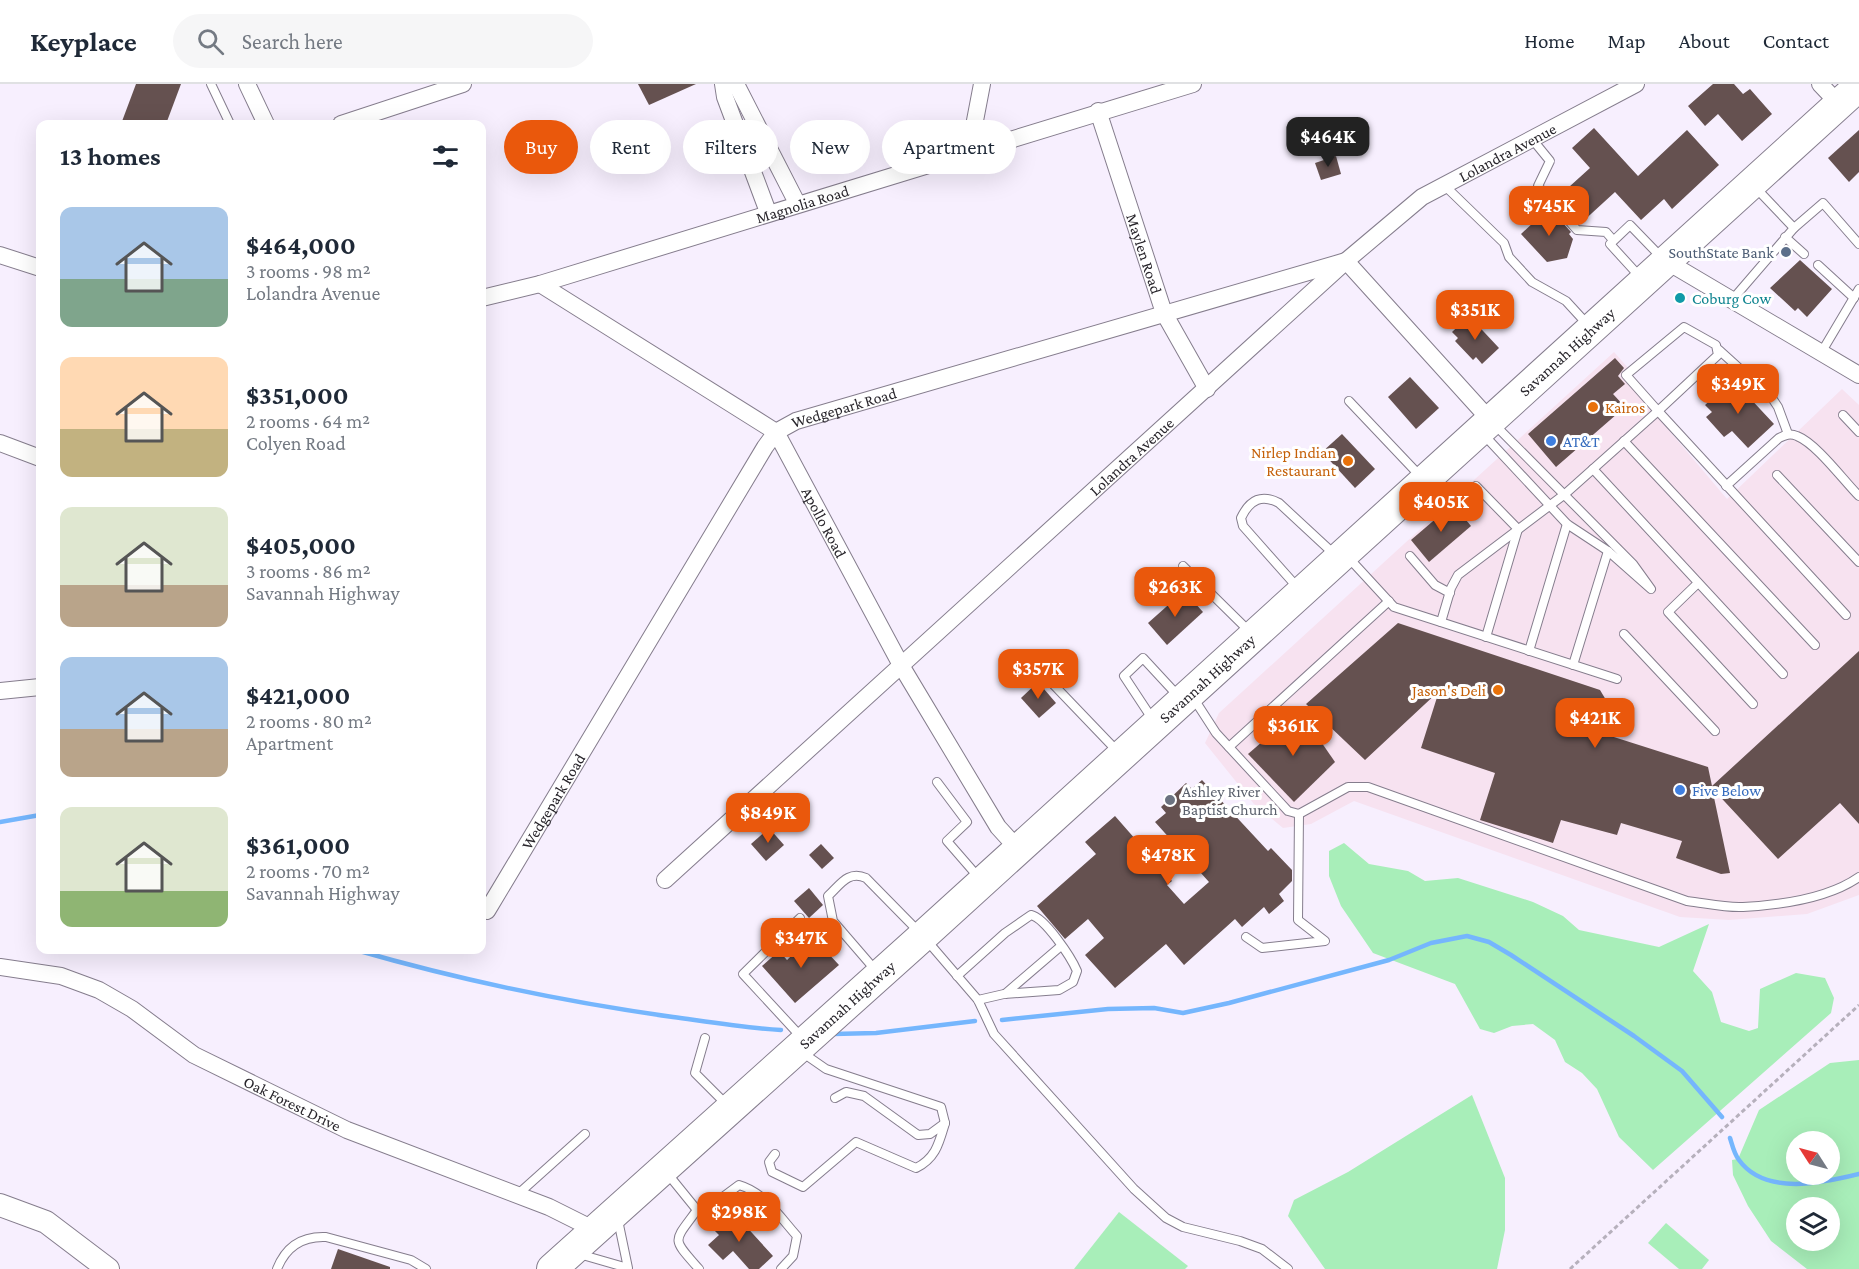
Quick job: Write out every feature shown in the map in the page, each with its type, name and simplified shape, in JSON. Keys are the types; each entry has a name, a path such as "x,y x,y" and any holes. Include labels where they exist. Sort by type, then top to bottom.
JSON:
{"highway":[{"name":"Savannah Highway","path":"561,1261 983,882 1666,261 1751,183 1839,91"}],"main road":[{"path":"0,1205 46,1222 108,1269"}],"street":[{"path":"247,84 264,120"},
{"path":"352,120 463,84"},
{"path":"723,84 735,120"},
{"path":"736,84 755,120"},
{"path":"975,120 982,84"},
{"name":"Magnolia Road","path":"1016,137 1192,84"},
{"name":"Lolandra Avenue","path":"665,880 1346,261 1422,197 1636,84"},
{"name":"Maylen Road","path":"1098,111 1164,313 1207,389"},
{"path":"778,165 797,204"},
{"path":"754,174 768,212"},
{"name":"Magnolia Road","path":"486,297 540,284 896,174"},
{"path":"0,255 36,267"},
{"path":"1346,261 1485,425"},
{"name":"Wedgepark Road","path":"487,911 776,432 796,421 1346,261"},
{"path":"1666,261 1859,375"},
{"name":"Apollo Road","path":"540,284 776,432 902,667 998,827 1018,849"},
{"path":"0,443 36,456"},
{"path":"0,691 36,687"},
{"name":"Oak Forest Drive","path":"0,967 61,976 99,990 132,1010 194,1055 347,1130 517,1195 606,1220"}],"lane":[{"path":"211,84 228,120"},
{"path":"1532,139 1550,161 1538,186 1577,230 1606,232 1613,240"},
{"path":"1751,183 1794,228"},
{"path":"1444,185 1504,243 1509,257 1532,282 1566,301 1591,329"},
{"path":"1732,300 1785,237 1823,203 1859,244"},
{"path":"1643,281 1610,244 1629,225 1666,261"},
{"path":"1785,237 1804,254"},
{"path":"1818,265 1854,298"},
{"path":"1821,353 1859,289"},
{"path":"1788,434 1779,408 1772,398 1708,340 1684,327 1626,375 1846,615"},
{"path":"1441,622 1458,575 1564,494 1658,411 1718,355 1719,350"},
{"path":"1350,401 1424,481"},
{"path":"1843,415 1859,432"},
{"path":"1485,425 1564,494 1633,564 1651,589 1608,551 1568,524 1549,505 1485,425"},
{"path":"1726,486 1779,438 1788,434 1797,436 1809,444 1859,496"},
{"path":"1624,441 1815,645"},
{"path":"1593,468 1783,674"},
{"path":"1777,475 1859,562"},
{"path":"1476,486 1518,529"},
{"path":"1302,592 1243,525 1241,518 1250,504 1258,498 1269,497 1279,503 1341,556 1394,607 1617,679"},
{"path":"1529,651 1568,524"},
{"path":"1486,637 1518,529"},
{"path":"1573,665 1608,551"},
{"path":"1410,556 1435,585 1450,593"},
{"path":"1183,566 1254,636"},
{"path":"1698,583 1668,612 1753,704"},
{"path":"1229,747 1389,601"},
{"path":"1624,634 1714,731"},
{"path":"1027,657 1121,756"},
{"path":"1156,724 1124,676 1143,658 1187,697 1216,734 1288,811 1299,814 1348,787 1368,787 1688,902 1742,907 1793,900 1845,886 1859,876"},
{"path":"937,782 967,822 947,841 983,882"},
{"path":"1246,937 1262,948 1325,941 1298,920 1299,814"},
{"path":"879,975 831,916 828,896 849,876 858,875 866,878 923,936 978,1000 994,1034 1096,1149 1166,1218 1183,1227 1240,1240 1262,1249 1288,1269"},
{"path":"957,976 1012,928 1031,915 1041,921 1077,971 1069,986 1059,990 1004,994 978,1000"},
{"path":"775,1154 769,1162 772,1172 803,1187 856,1142 916,1168 926,1163 937,1150 945,1123 941,1107 826,1069 801,1045 743,974 800,918"},
{"path":"1004,994 1061,946"},
{"path":"705,1038 695,1074 730,1109"},
{"path":"835,1098 846,1092 864,1096 918,1135 930,1134 945,1123"},
{"path":"517,1195 585,1134"},
{"path":"663,1169 697,1210 704,1211 739,1185 750,1188 764,1198 797,1236 794,1256 781,1269"},
{"path":"697,1210 677,1238 677,1244 699,1269"},
{"path":"561,1261 628,1269 619,1233 606,1220"},
{"path":"277,1269 295,1244 315,1236 411,1260 426,1269"}],"path":[{"path":"1570,1269 1859,1005"}],"shaded area":[{"path":"1614,352 1629,369 1623,376 1727,499 1842,389 1859,405 1859,895 1807,914 1729,920 1680,917 1354,801 1311,824 1283,828 1254,804 1205,743 1219,713"}],"green space":[{"path":"1344,843 1369,864 1408,871 1425,881 1458,878 1533,902 1563,916 1579,930 1659,947 1709,924 1693,971 1712,992 1721,1022 1749,1031 1758,1028 1760,989 1796,973 1825,978 1834,998 1831,1013 1653,1170 1619,1137 1597,1089 1582,1073 1565,1062 1555,1040 1533,1024 1512,1026 1494,1033 1480,1029 1455,984 1373,953 1341,906 1329,876 1329,851"},
{"path":"1859,1060 1859,1269 1807,1269 1771,1241 1748,1206 1733,1175 1732,1160 1738,1159 1759,1110 1830,1063"},
{"path":"1472,1095 1505,1178 1505,1230 1497,1269 1325,1269 1288,1216 1294,1200 1348,1172"},
{"path":"1119,1212 1188,1266 1185,1269 1074,1269"},
{"path":"1666,1223 1709,1260 1702,1269 1679,1269 1648,1243"}],"building":[{"path":"136,84 181,84 168,120 122,120"},
{"path":"638,84 696,84 649,105"},
{"path":"1713,84 1734,84 1743,94 1750,89 1772,114 1742,141 1718,114 1705,126 1688,106"},
{"path":"1594,128 1638,176 1687,130 1719,165 1672,209 1664,199 1641,220 1615,192 1580,224 1559,200 1559,196 1590,168 1572,148"},
{"path":"1859,130 1859,172 1849,182 1828,158"},
{"path":"1336,156 1341,174 1321,180 1315,163"},
{"path":"1549,208 1571,232 1569,234 1573,239 1567,258 1547,262 1521,234"},
{"path":"1800,260 1832,289 1807,317 1798,308 1795,311 1770,288"},
{"path":"1469,316 1499,348 1482,364 1476,357 1473,360 1455,341 1458,338 1452,332"},
{"path":"1615,358 1624,368 1618,376 1625,384 1613,394 1625,407 1556,467 1528,434"},
{"path":"1410,377 1439,408 1416,429 1388,397"},
{"path":"1733,380 1774,424 1748,448 1732,431 1724,437 1706,417 1712,412 1705,405"},
{"name":"Nirlep Indian Restaurant","path":"1342,434 1375,469 1355,488 1322,452"},
{"path":"1453,504 1471,526 1429,562 1411,540"},
{"path":"1184,591 1203,612 1167,645 1148,623"},
{"path":"1398,623 1600,690 1606,700 1595,731 1708,767 1712,786 1859,651 1859,824 1840,803 1778,859 1712,788 1730,873 1721,874 1676,858 1682,841 1621,823 1617,835 1561,820 1553,843 1480,820 1495,773 1421,748 1439,691 1365,760 1306,704"},
{"path":"1038,682 1056,703 1039,718 1021,698"},
{"path":"1299,710 1335,762 1294,802 1248,754"},
{"path":"1202,780 1268,851 1271,848 1292,870 1292,881 1279,894 1284,901 1269,914 1264,907 1242,927 1235,919 1184,965 1166,944 1115,988 1085,955 1104,938 1088,919 1065,939 1037,906 1096,854 1085,842 1115,816 1172,881 1167,885 1184,904 1209,882 1155,822 1166,813 1161,807 1186,783 1192,789"},
{"path":"769,828 784,845 766,861 751,844"},
{"path":"821,844 834,858 822,869 809,855"},
{"path":"809,888 823,905 809,918 794,901"},
{"path":"812,936 839,965 795,1003 762,966 779,951 787,960"},
{"path":"732,1211 773,1256 759,1269 749,1269 733,1251 723,1260 708,1245 719,1235 713,1229"},
{"path":"338,1249 390,1267 390,1269 331,1269"}],"waterway":[{"path":"0,822 36,816"},
{"path":"1002,1020 1108,1009 1154,1008 1183,1013 1389,960 1431,943 1467,936 1489,942 1511,955 1634,1036 1682,1071 1722,1117"},
{"path":"371,954 434,971 553,997 673,1017 781,1030"},
{"path":"833,1034 876,1033 975,1021"},
{"path":"1730,1138 1739,1160 1750,1171 1764,1179 1795,1184 1829,1181 1859,1174"}],"place":[{"name":"SouthState Bank","path":"1786,252"},
{"name":"Coburg Cow","path":"1680,298"},
{"name":"Kairos","path":"1593,407"},
{"name":"AT&T","path":"1551,441"},
{"name":"Nirlep Indian Restaurant","path":"1348,461"},
{"name":"Jason's Deli","path":"1498,690"},
{"name":"Five Below","path":"1680,790"},
{"name":"Ashley River Baptist Church","path":"1170,800"}]}
